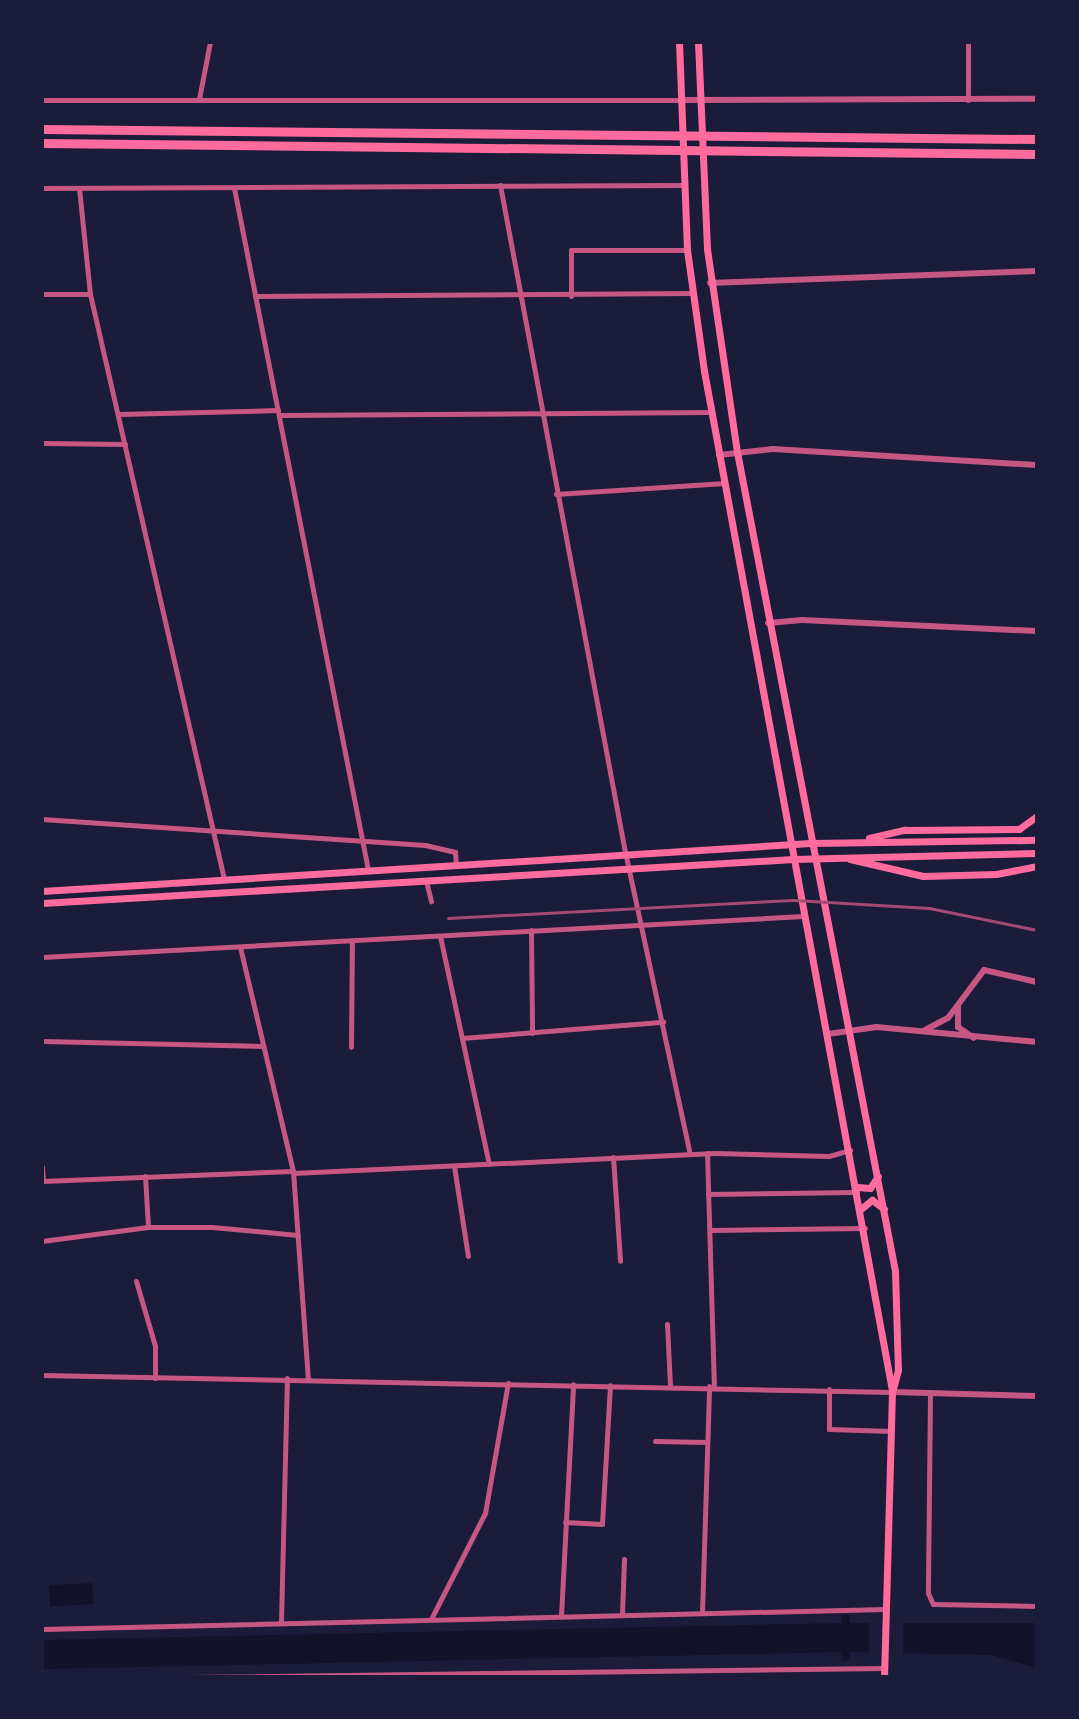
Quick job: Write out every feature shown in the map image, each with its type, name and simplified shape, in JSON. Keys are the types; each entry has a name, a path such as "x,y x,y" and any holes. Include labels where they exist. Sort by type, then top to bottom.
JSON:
{"highway":[{"path":"42,129 1037,139"},
{"path":"42,143 1037,154"}],"main road":[{"path":"679,42 687,250 711,412 790,844 866,1228 892,1392"},
{"path":"698,42 710,283 768,623 885,1212 898,1315 892,1392 884,1677"},
{"path":"855,841 905,830 1019,829 1037,816"},
{"path":"42,891 790,844 1037,840"},
{"path":"42,903 793,859 1037,853"},
{"path":"844,857 923,876 996,874 1037,866"},
{"path":"858,1190 870,1188 878,1174"},
{"path":"862,1208 877,1201 885,1212"}],"street":[{"path":"199,99 210,42"},
{"path":"968,42 968,101"},
{"path":"42,100 1037,99"},
{"path":"500,185 539,413 690,1154"},
{"path":"42,188 684,185"},
{"path":"79,188 90,294 225,880"},
{"path":"234,188 368,871"},
{"path":"571,296 571,250 687,250"},
{"path":"710,283 1037,271"},
{"path":"255,296 693,293"},
{"path":"42,294 90,294"},
{"path":"119,414 711,412"},
{"path":"42,443 125,444"},
{"path":"719,455 773,449 1037,465"},
{"path":"556,494 725,483"},
{"path":"768,623 802,620 1037,631"},
{"path":"42,819 364,842 455,852 456,866"},
{"path":"426,881 431,901"},
{"path":"42,957 804,916"},
{"path":"531,930 532,1033"},
{"path":"440,936 489,1164"},
{"path":"351,1047 352,941"},
{"path":"240,947 293,1172 308,1379"},
{"path":"925,1030 944,1021 984,970 1037,982"},
{"path":"961,998 958,1027 981,1040"},
{"path":"462,1038 663,1022"},
{"path":"828,1034 848,1030 925,1030 981,1040 1037,1042"},
{"path":"42,1041 263,1046"},
{"path":"42,1167 43,1181 707,1153 829,1156 850,1150"},
{"path":"702,1613 711,1385 707,1153"},
{"path":"613,1157 620,1261"},
{"path":"454,1166 468,1256"},
{"path":"145,1176 148,1227"},
{"path":"708,1194 858,1190"},
{"path":"42,1241 148,1227 212,1227 298,1235"},
{"path":"710,1230 866,1228"},
{"path":"136,1281 155,1346 155,1378"},
{"path":"667,1324 670,1386"},
{"path":"42,1375 711,1385 1037,1396"},
{"path":"281,1622 287,1378"},
{"path":"431,1618 485,1513 508,1383"},
{"path":"561,1616 573,1384"},
{"path":"565,1522 602,1524 610,1385"},
{"path":"829,1389 829,1429 891,1431"},
{"path":"930,1394 928,1593 933,1604 943,1608 1037,1606"},
{"path":"655,1441 707,1442"},
{"path":"622,1614 624,1559"},
{"path":"42,1629 431,1618 886,1611"},
{"path":"188,1677 884,1666"}],"shaded area":[{"path":"92,1583 93,1604 50,1606 49,1585"},
{"path":"842,1615 850,1615 850,1623 1037,1623 1037,1668 991,1655 850,1652 849,1661 842,1661 841,1652 42,1669 42,1640 841,1623"}],"pier":[{"path":"869,1619 903,1619 903,1654 869,1654"}],"railway":[{"path":"448,918 794,900 929,908 1037,930"}]}
